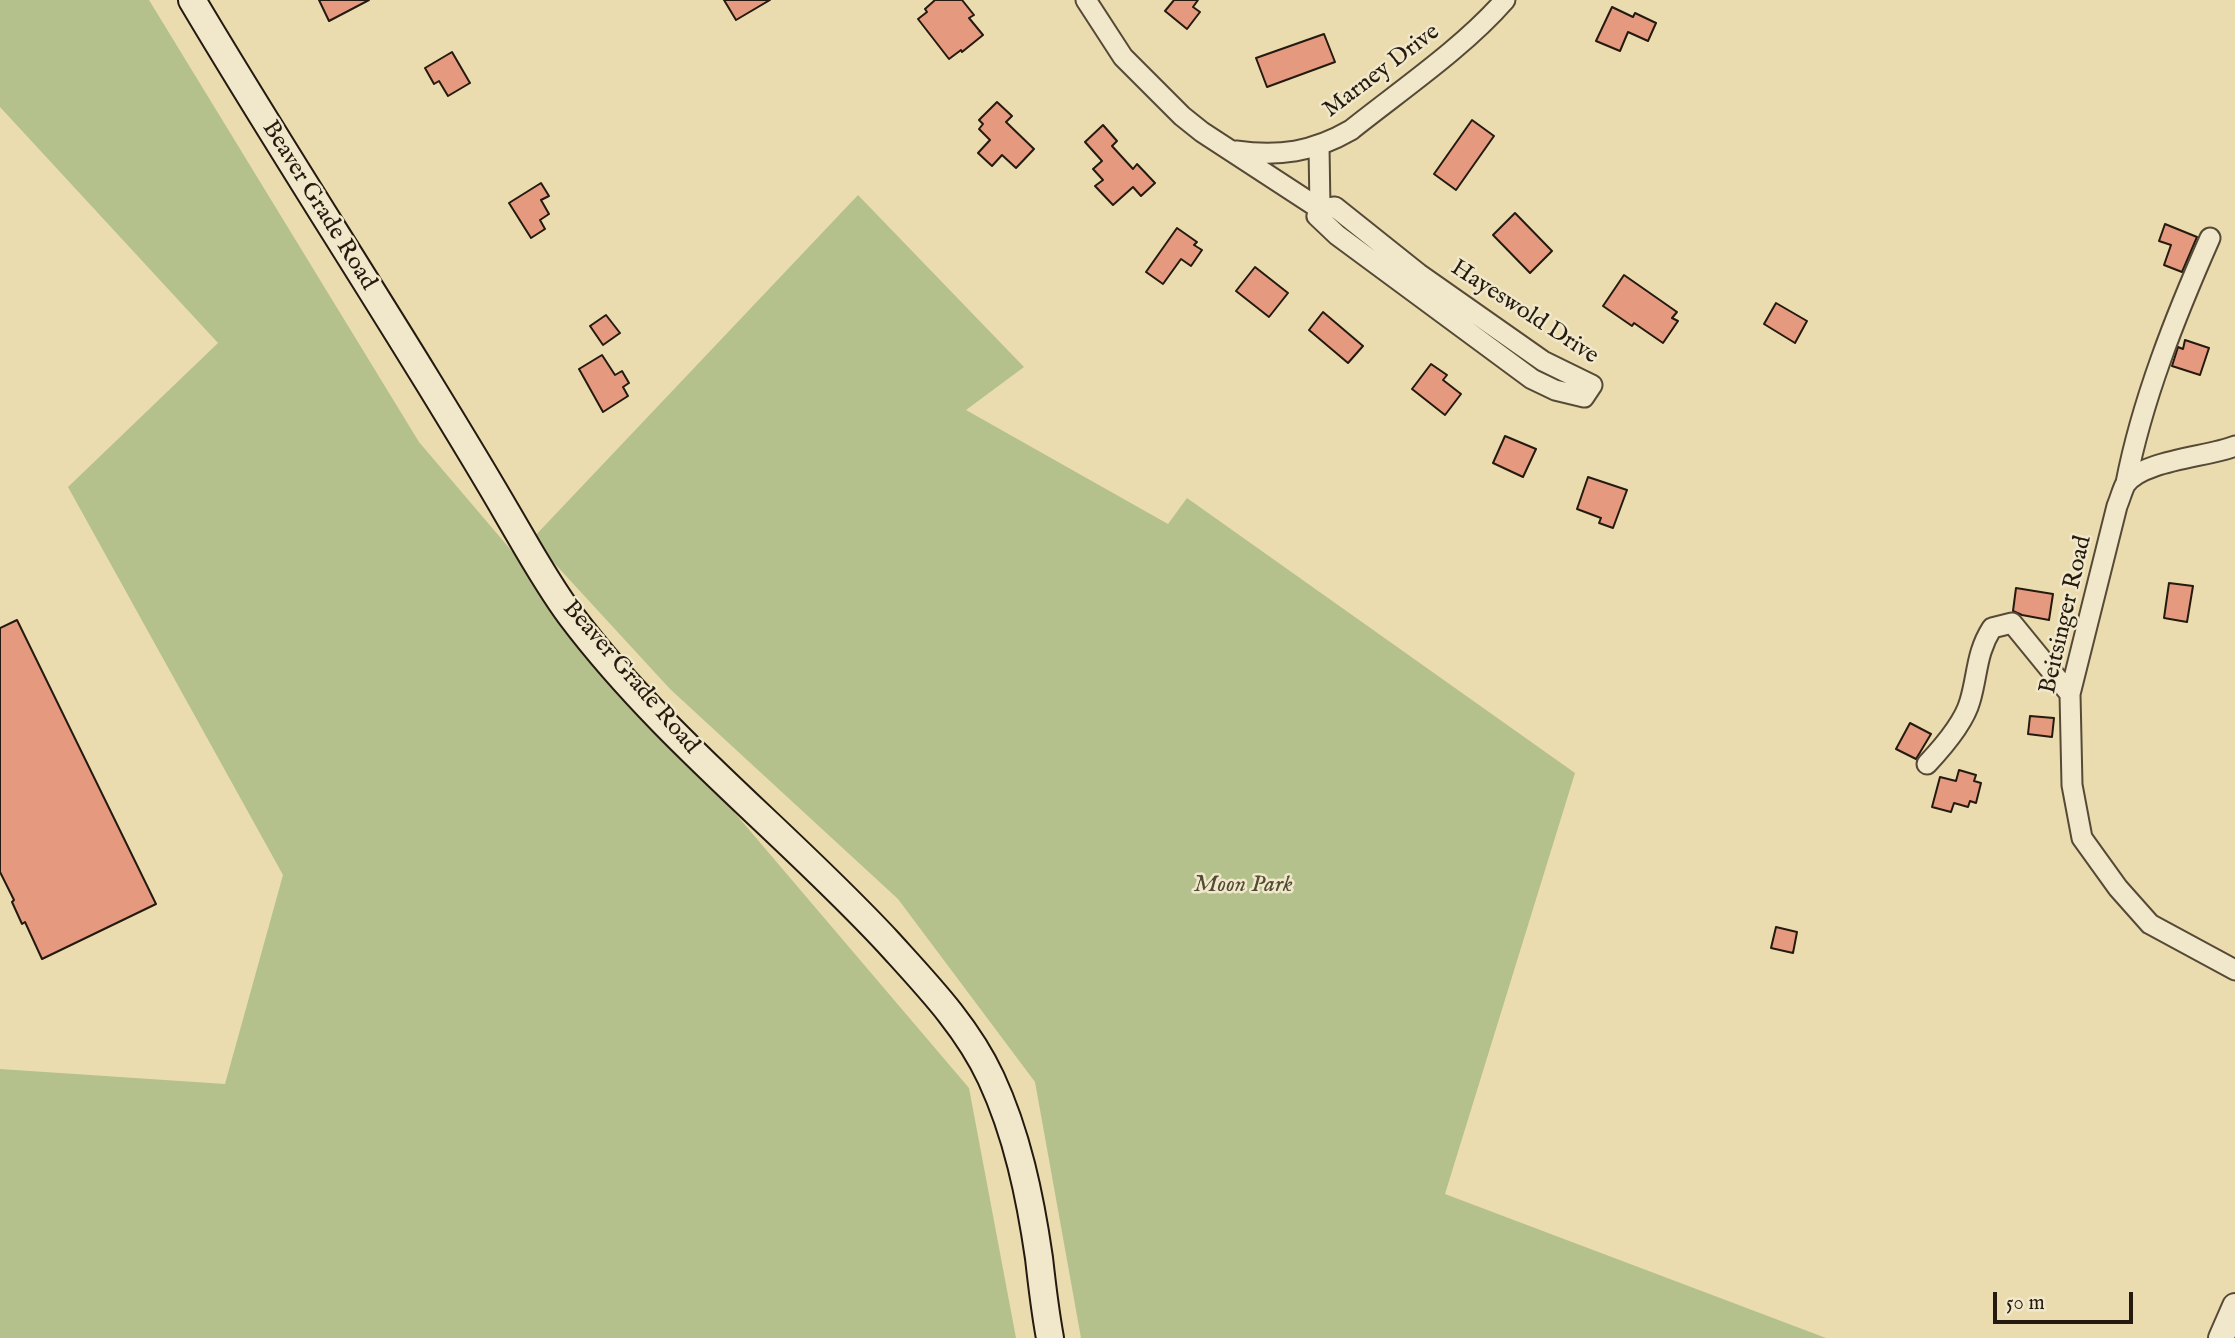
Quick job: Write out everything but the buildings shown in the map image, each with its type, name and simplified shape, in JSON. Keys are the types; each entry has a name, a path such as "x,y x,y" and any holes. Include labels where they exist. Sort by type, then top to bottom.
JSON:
{"main road":[{"name":"Beaver Grade Road","path":"192,0 570,615 674,733 883,937 933,991 981,1058 1008,1119 1020,1158 1039,1258 1050,1338"}],"street":[{"name":"Hayeswold Drive","path":"1086,0 1123,57 1182,116 1320,209 1335,206 1419,274 1543,361 1592,385 1589,391 1584,397 1576,396 1532,379 1337,235 1317,216 1320,209"},
{"name":"Marney Drive","path":"1231,151 1278,154 1319,146 1351,130 1437,63 1493,14 1505,0"},
{"path":"1319,146 1320,209"},
{"name":"Beitsinger Road","path":"2210,238 2153,382 2117,506 2070,694 2072,785 2082,838 2118,888 2150,923 2235,970"},
{"path":"2126,482 2144,471 2175,460 2221,452 2235,446"},
{"path":"1927,764 1970,703 1978,659 1983,642 1992,628 2012,623 2070,694"},
{"path":"2221,1338 2235,1306"}],"green space":[{"path":"0,0 149,0 419,442 969,1088 1016,1338 0,1338 0,1069 225,1084 283,875 68,487 218,343 0,107"},
{"name":"Moon Park","path":"858,195 1024,367 966,410 1168,524 1187,498 1575,773 1445,1194 1826,1338 1081,1338 1035,1082 898,899 670,689 532,539"}]}
